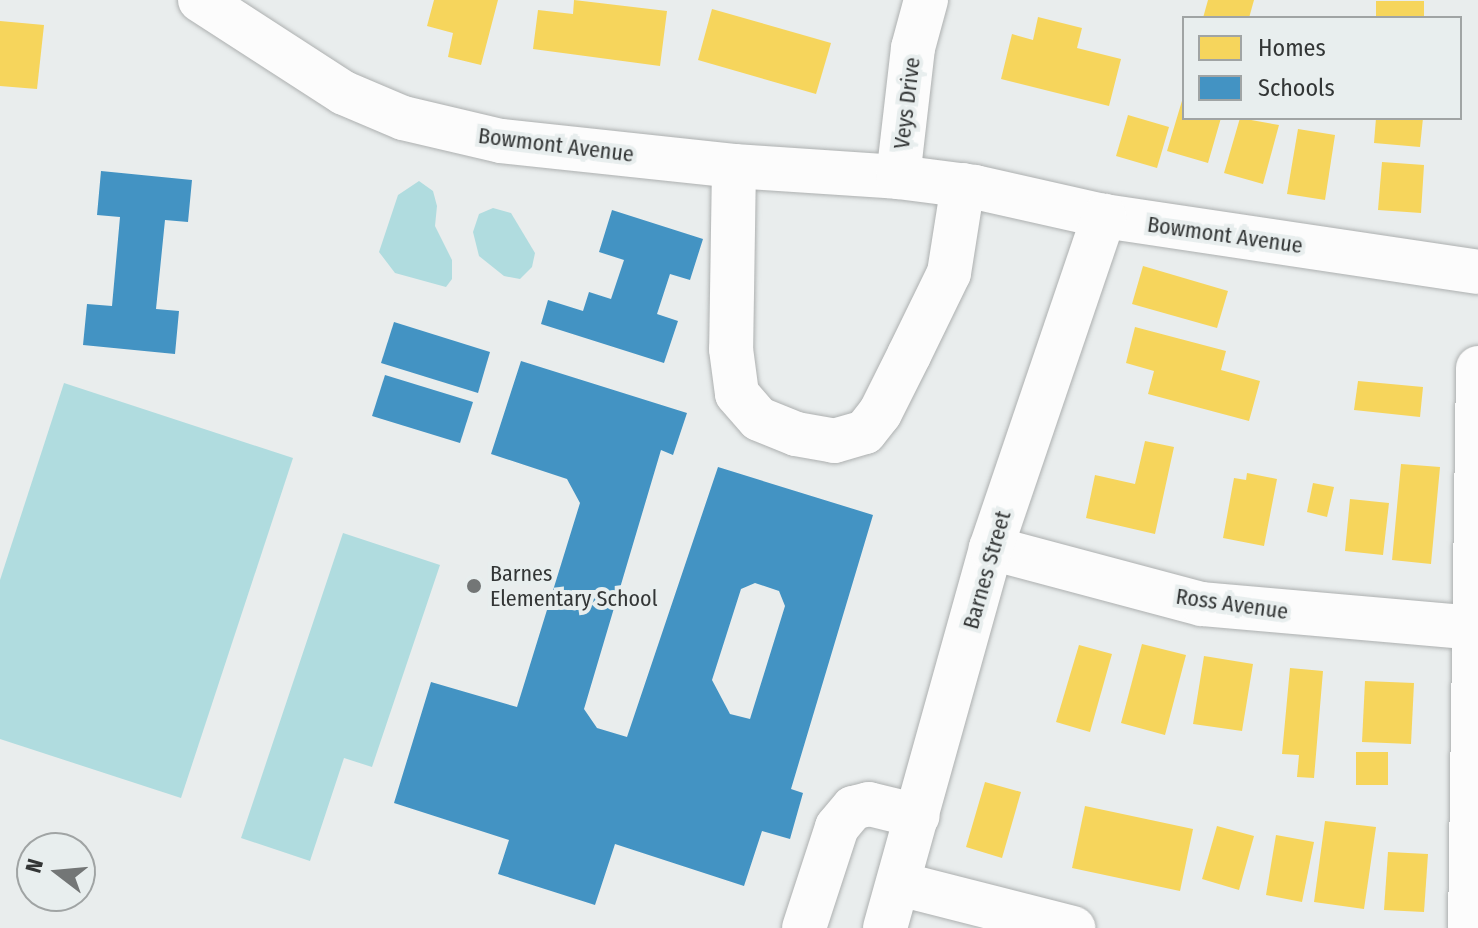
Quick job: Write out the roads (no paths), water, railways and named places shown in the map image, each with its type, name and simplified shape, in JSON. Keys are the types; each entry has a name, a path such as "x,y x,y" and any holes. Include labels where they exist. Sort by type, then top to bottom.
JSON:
{"street":[{"name":"Bowmont Avenue","path":"200,0 344,93 403,118 501,141 734,166 898,177"},
{"name":"Veys Drive","path":"926,0 913,48 898,177 969,186"},
{"path":"734,166 731,349 737,394 759,419 796,434 834,441 865,432 880,413 949,273 969,186"},
{"name":"Bowmont Avenue","path":"969,186 1104,216 1478,272"},
{"name":"Barnes Street","path":"885,928 900,884 991,548 1104,216"},
{"path":"1470,928 1478,368"},
{"name":"Ross Avenue","path":"991,548 1202,604 1476,629"},
{"path":"804,928 837,827 853,808 869,804 918,816"},
{"path":"900,884 1073,928"}],"place":[{"name":"Barnes Elementary School","path":"474,586"}]}
